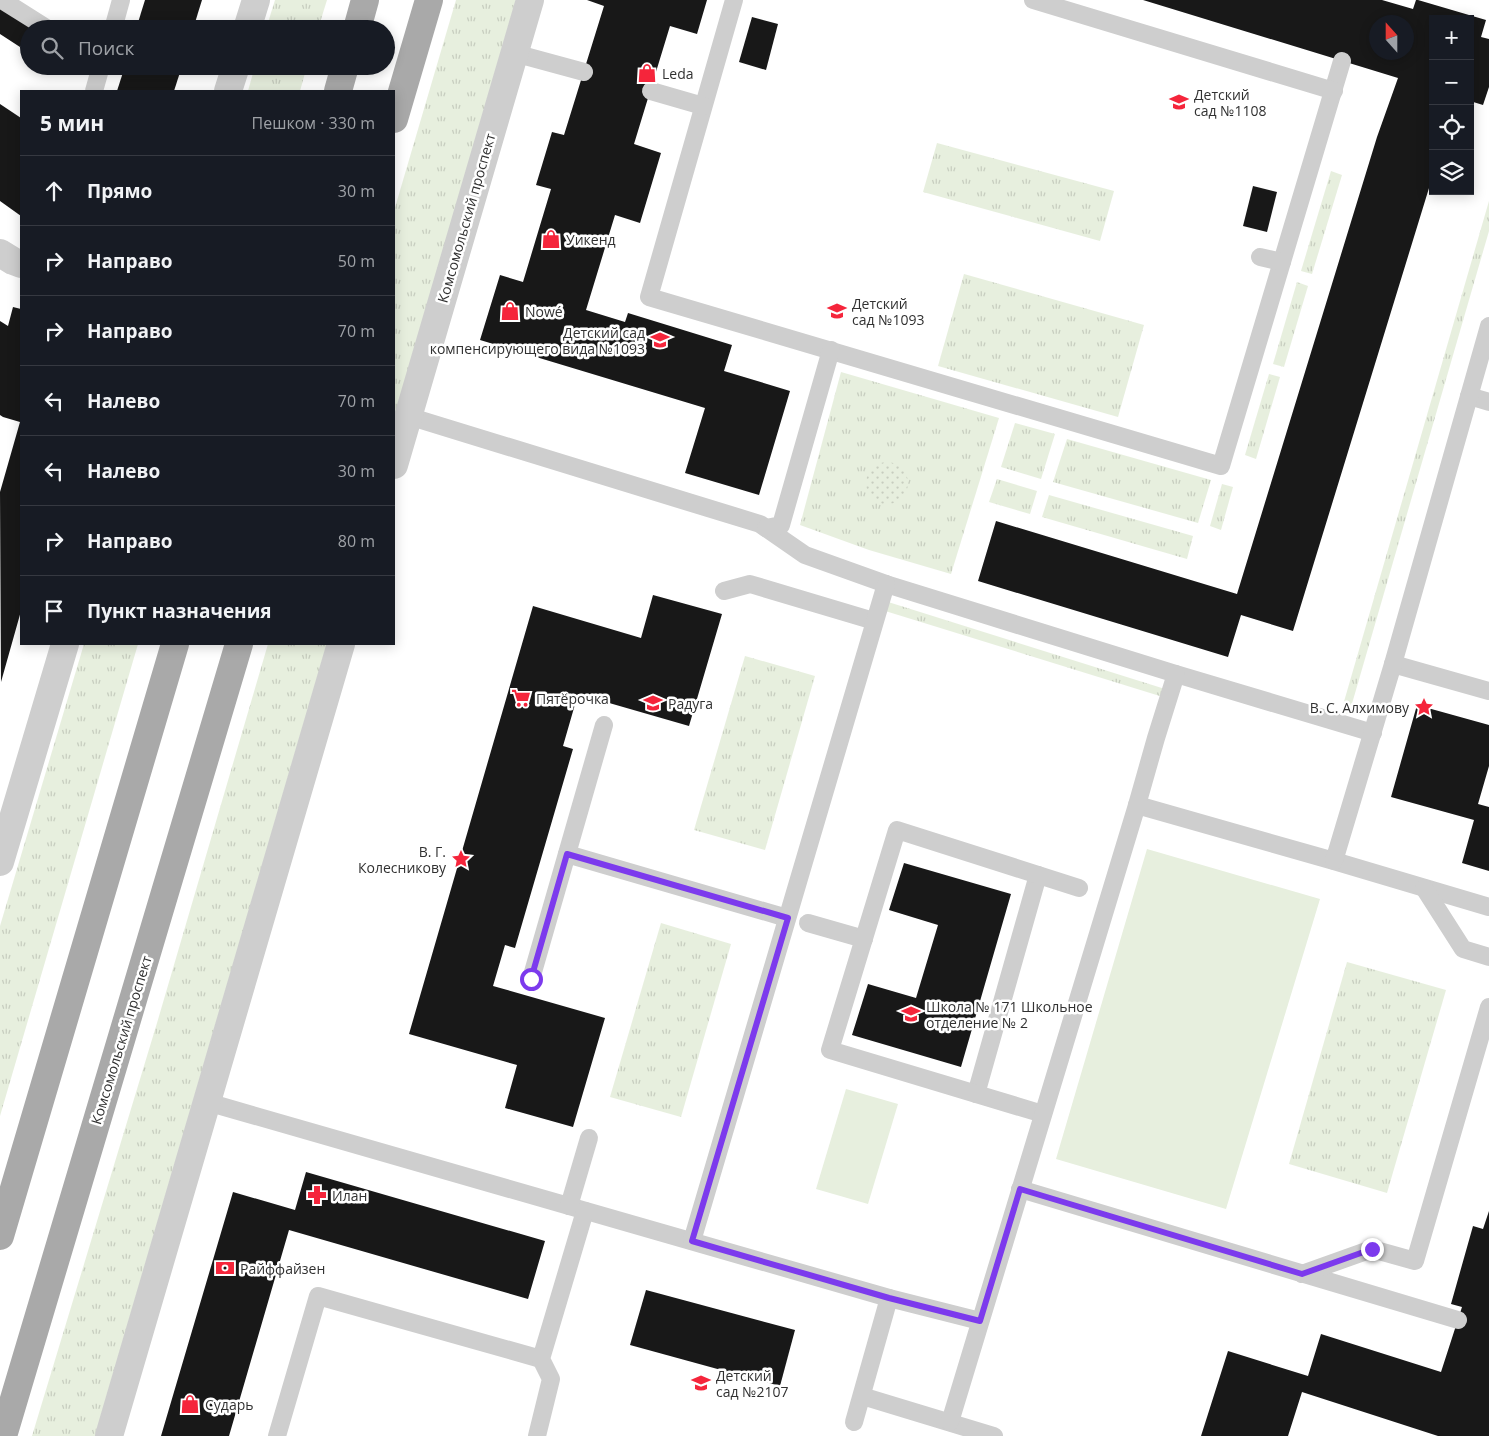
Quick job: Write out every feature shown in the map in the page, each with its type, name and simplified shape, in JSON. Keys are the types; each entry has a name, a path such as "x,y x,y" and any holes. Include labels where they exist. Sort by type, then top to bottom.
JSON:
{"main road":[{"path":"359,20 365,0"},
{"path":"395,116 428,0"},
{"path":"338,90 342,75"},
{"path":"0,1236 175,645"},
{"name":"Комсомольский проспект","path":"2,1436 239,645"}],"street":[{"path":"250,20 256,0"},
{"name":"Комсомольский проспект","path":"395,462 530,0"},
{"path":"228,90 233,75"},
{"path":"0,253 20,264"},
{"path":"0,862 65,645"},
{"path":"109,1436 341,645"}],"lane":[{"path":"2,0 34,20"},
{"path":"115,20 121,0"},
{"path":"734,0 649,297 1222,466 1342,61"},
{"path":"1033,0 1334,91"},
{"path":"514,54 584,72"},
{"path":"94,90 98,75"},
{"path":"651,91 703,106"},
{"path":"1260,257 1282,262"},
{"path":"1334,861 1393,664 1489,326"},
{"path":"766,528 781,525 831,350"},
{"path":"1469,396 1489,402"},
{"path":"408,416 760,524 805,555 886,584 1373,733"},
{"path":"724,591 750,584 874,621"},
{"path":"692,1241 886,584"},
{"path":"1393,664 1489,692"},
{"path":"950,1422 1138,805 1176,674"},
{"path":"531,979 604,725"},
{"path":"1138,805 1489,907"},
{"path":"1043,1114 830,1050 897,830 1079,888"},
{"path":"567,854 788,918"},
{"path":"976,1094 1038,875"},
{"path":"1424,888 1463,948 1489,957"},
{"path":"808,923 864,939"},
{"path":"1302,1274 1372,1249 1415,1261 1489,1007"},
{"path":"207,1102 889,1298 980,1321"},
{"path":"537,1436 551,1379 541,1359 577,1208 589,1138"},
{"path":"1020,1189 1458,1320"},
{"path":"277,1436 318,1296 541,1359"},
{"path":"854,1422 889,1298"},
{"path":"862,1396 994,1436"}],"green space":[{"path":"275,0 327,0 321,20 269,20"},
{"path":"456,0 516,0 395,415 395,208"},
{"path":"252,75 304,75 300,90 248,90"},
{"path":"937,143 1114,191 1100,241 923,192"},
{"path":"1331,171 1342,175 1312,274 1301,271"},
{"path":"1489,201 1489,231 1349,714 1341,712"},
{"path":"964,274 1144,325 1118,417 938,366"},
{"path":"1297,282 1308,286 1284,367 1273,364"},
{"path":"841,372 999,418 951,574 869,550 800,525"},
{"path":"1269,374 1280,377 1256,459 1245,455"},
{"path":"1015,423 1055,434 1041,479 1001,467"},
{"path":"1067,439 1211,480 1198,523 1053,482"},
{"path":"891,462 899,465 905,471 908,483 905,495 899,501 883,504 875,501 869,495 866,479 869,471 875,465"},
{"path":"997,479 1037,491 1030,514 989,502"},
{"path":"1222,484 1233,487 1221,530 1210,526"},
{"path":"1049,495 1193,536 1187,559 1042,517"},
{"path":"885,601 1165,689 1163,697 882,610"},
{"path":"84,645 138,645 0,1116 0,926"},
{"path":"268,645 327,645 95,1436 32,1436 157,1023"},
{"path":"745,656 815,676 765,850 694,830"},
{"path":"1147,849 1320,899 1226,1209 1056,1159"},
{"path":"661,923 731,944 681,1117 610,1097"},
{"path":"1347,962 1446,990 1387,1193 1289,1164"},
{"path":"846,1089 898,1104 868,1204 816,1189"}],"building":[{"path":"145,0 202,0 196,20 139,20"},
{"path":"587,0 707,0 697,34 670,26 634,144 661,153 640,223 615,215 586,310 625,322 628,313 732,345 724,371 790,391 759,495 685,473 705,408 480,340 500,275 523,282 551,189 536,185 552,132 564,135 604,6"},
{"path":"1143,0 1382,0 1413,9 1416,0 1418,0 1469,15 1429,15 1429,188 1293,631 1241,615 1228,657 978,581 996,521 1237,594 1377,137 1398,78"},
{"path":"0,3 21,20 20,47 0,34"},
{"path":"1474,16 1486,20 1481,37 1489,39 1489,87 1483,105 1474,102"},
{"path":"752,17 778,24 766,70 739,62"},
{"path":"122,75 179,75 174,90 117,90"},
{"path":"0,104 20,117 20,215 0,201"},
{"path":"1253,186 1277,192 1267,232 1243,226"},
{"path":"13,307 20,309 20,422 0,415 0,321 8,326"},
{"path":"20,422 20,615 1,682 0,492"},
{"path":"653,595 722,614 689,726 578,694 563,746 573,749 515,948 505,945 493,986 605,1018 573,1127 505,1108 517,1065 409,1034 533,606 641,638"},
{"path":"1417,705 1489,725 1489,766 1478,804 1489,807 1489,871 1462,863 1474,820 1391,797"},
{"path":"904,863 1011,894 961,1067 852,1035 868,984 916,998 938,925 889,910"},
{"path":"306,1172 545,1241 528,1299 289,1230 229,1436 161,1436 233,1192 295,1210"},
{"path":"1489,1211 1489,1436 1438,1436 1302,1392 1288,1436 1201,1436 1228,1351 1308,1376 1321,1334 1441,1372 1462,1307 1451,1304 1473,1226 1483,1229"},
{"path":"646,1290 795,1330 780,1386 630,1345"}],"place":[{"name":"Leda","path":"647,73"},
{"name":"Детский сад №1108","path":"1179,102"},
{"name":"Уикенд","path":"551,239"},
{"name":"Nowé","path":"510,311"},
{"name":"Детский сад №1093","path":"837,311"},
{"name":"Детский сад компенсирующего вида №1093","path":"660,340"},
{"name":"Пятёрочка","path":"521,698"},
{"name":"Радуга","path":"653,703"},
{"name":"В. С. Алхимову","path":"1424,707"},
{"name":"В. Г. Колесникову","path":"461,859"},
{"name":"Школа № 171 Школьное отделение № 2","path":"911,1014"},
{"name":"Илан","path":"317,1195"},
{"name":"Райффайзен","path":"225,1268"},
{"name":"Детский сад №2107","path":"701,1383"},
{"name":"Сударь","path":"190,1404"}],"route":[{"path":"531,979 567,854 788,918 692,1241 889,1298 980,1321 1020,1189 1302,1274 1372,1249"}]}
